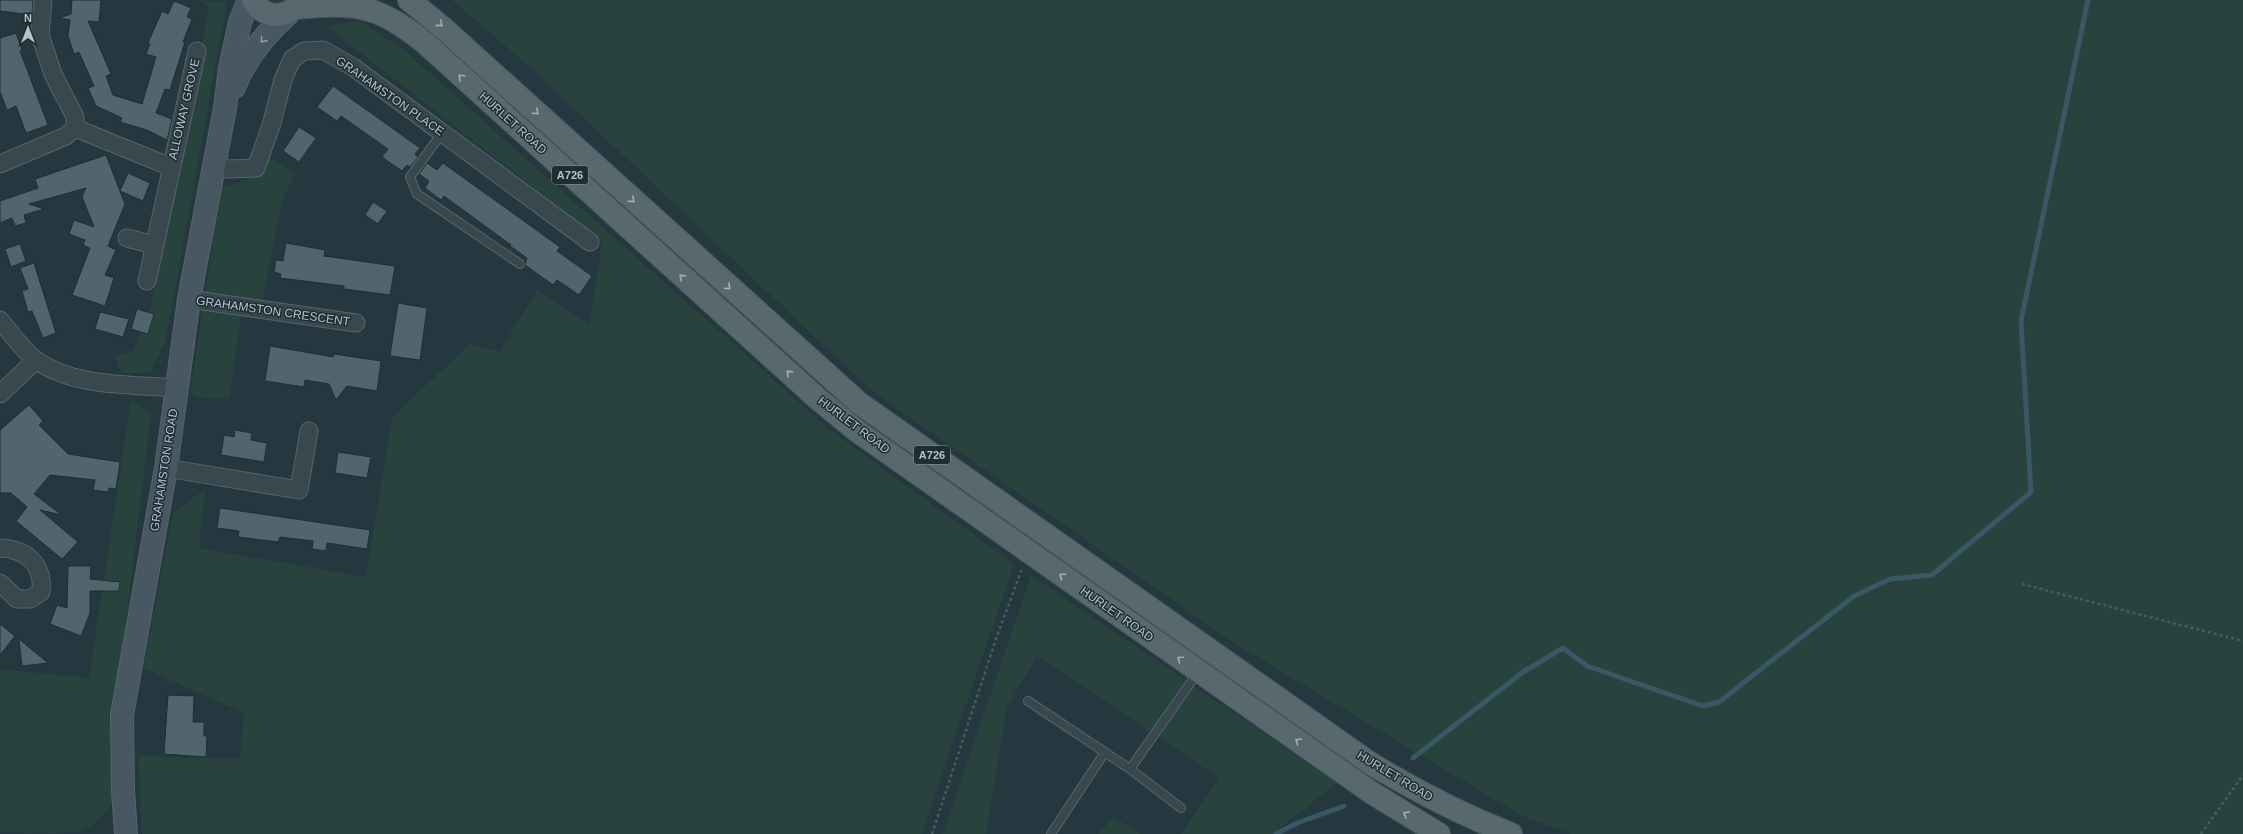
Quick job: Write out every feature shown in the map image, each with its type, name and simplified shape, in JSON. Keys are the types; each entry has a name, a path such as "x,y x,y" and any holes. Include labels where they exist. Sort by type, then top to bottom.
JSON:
{"main road":[{"name":"GRAHAMSTON ROAD","path":"126,834 123,790 122,715 166,468 190,299 215,167 235,42 240,22 249,0"},
{"name":"HURLET ROAD","path":"253,0 263,11 272,14 297,7 352,5 371,9 385,15 405,27 424,42 818,399 857,431 1372,793 1439,834"},
{"name":"HURLET ROAD","path":"409,0 442,27 859,403 1370,762 1420,794 1471,818 1511,834"},
{"name":"GRAHAMSTON ROAD","path":"225,108 237,80 254,51 274,26 297,7"}],"street":[{"path":"0,164 66,136 75,128 75,117 53,74 40,35 43,0"},
{"name":"GRAHAMSTON PLACE","path":"215,167 228,169 256,168 271,126 283,80 292,59 304,51 323,50 353,67 590,242"},
{"name":"ALLOWAY GROVE","path":"147,280 171,167 176,153 197,51"},
{"name":"ALLOWAY GROVE","path":"75,128 171,167"},
{"path":"127,238 154,245"},
{"name":"GRAHAMSTON CRESCENT","path":"190,299 356,324"},
{"path":"0,320 36,360 58,373 92,381 178,388"},
{"path":"0,394 36,360"},
{"path":"166,468 299,490 309,431"},
{"path":"0,548 14,548 31,559 42,578 41,592 30,599 17,599 0,583"}],"lane":[{"path":"442,133 410,177 417,194 520,264"},
{"path":"1130,769 1198,672"},
{"path":"1028,701 1130,769 1181,808"},
{"path":"1051,834 1105,752"}],"path":[{"path":"932,834 997,636 1028,551"},
{"path":"2022,584 2243,641"},
{"path":"2201,834 2243,775"}],"green space":[{"path":"198,0 227,2 166,340 150,373 121,373 114,356 133,351 151,306 209,6"},
{"path":"452,0 2243,0 2243,834 1571,834 1522,816 1234,643 873,392 532,69"},
{"path":"358,20 404,50 829,429 1014,564 922,834 142,834 138,756 240,759 244,713 143,668 173,513 205,489 199,548 366,577 392,417 470,344 500,351 537,290 589,324 600,258 601,240 327,27"},
{"path":"263,154 295,172 281,206 259,318 241,317 229,399 198,397 190,393 221,188 251,178"},
{"path":"131,399 151,415 114,719 114,803 95,823 81,831 64,833 18,833 0,831 0,669 89,678"},
{"path":"1031,575 1337,783 1272,834 1181,834 1219,778 1037,656 1007,707 986,834 943,834"},
{"path":"1114,817 1140,834 1098,834"}],"building":[{"path":"0,0 33,0 32,15 0,11"},
{"path":"72,0 101,0 99,22 88,21 111,74 106,76 113,95 142,104 156,57 146,54 150,44 148,43 162,11 168,14 174,1 191,8 187,17 192,19 183,42 185,42 170,90 165,89 156,113 172,119 167,140 147,130 120,122 122,118 96,106 88,88 94,86 79,52 74,54 68,36 70,20 59,18 71,14"},
{"path":"16,33 22,50 20,51 48,125 26,133 16,106 7,110 0,92 0,38"},
{"path":"333,86 420,148 415,154 418,157 410,167 407,165 402,171 382,157 388,149 341,116 337,121 317,107"},
{"path":"299,127 316,138 299,162 283,151"},
{"path":"106,155 125,204 108,246 116,250 105,275 114,278 105,306 72,295 90,248 83,245 85,240 69,234 74,220 94,227 82,197 86,188 29,204 44,209 24,215 26,223 15,226 12,218 0,223 0,201 38,188 35,179"},
{"path":"427,163 437,170 443,163 560,247 557,251 592,276 579,295 557,280 553,285 525,265 527,258 510,246 511,245 444,196 441,200 425,188 429,181 419,174"},
{"path":"128,173 150,183 143,201 120,191"},
{"path":"373,202 387,211 378,224 365,215"},
{"path":"286,243 325,250 324,256 395,266 390,295 344,289 344,286 280,278 281,274 274,272 276,260 283,261"},
{"path":"20,244 26,261 11,267 5,249"},
{"path":"34,263 56,333 43,338 32,311 28,312 22,291 28,289 20,268"},
{"path":"398,303 427,308 420,360 390,356"},
{"path":"137,309 154,314 148,334 131,329"},
{"path":"100,312 129,319 123,337 95,329"},
{"path":"270,346 333,357 334,354 381,361 377,391 347,386 336,400 329,384 305,380 304,387 265,381"},
{"path":"29,405 43,421 39,425 68,454 120,462 116,489 109,488 108,492 93,490 95,480 50,475 34,494 62,515 40,510 78,542 62,559 16,521 27,507 11,493 0,493 0,430"},
{"path":"235,430 252,433 251,440 267,443 264,462 221,455 224,435 234,437"},
{"path":"338,452 371,457 367,478 335,473"},
{"path":"220,508 370,530 367,549 327,543 326,551 312,549 313,541 280,537 278,542 238,537 239,531 217,528"},
{"path":"68,566 91,566 90,579 120,582 119,591 90,591 90,613 81,636 50,624 57,605 67,608"},
{"path":"0,624 15,636 0,655"},
{"path":"19,639 48,663 22,666"},
{"path":"168,695 194,696 193,722 204,722 204,736 207,736 206,757 164,754"}],"waterway":[{"path":"1413,758 1523,672 1563,648 1587,666 1703,706 1719,702 1854,596 1890,579 1932,575 2031,492 2021,321 2088,0"},
{"path":"1276,834 1297,823 1344,806"}]}
